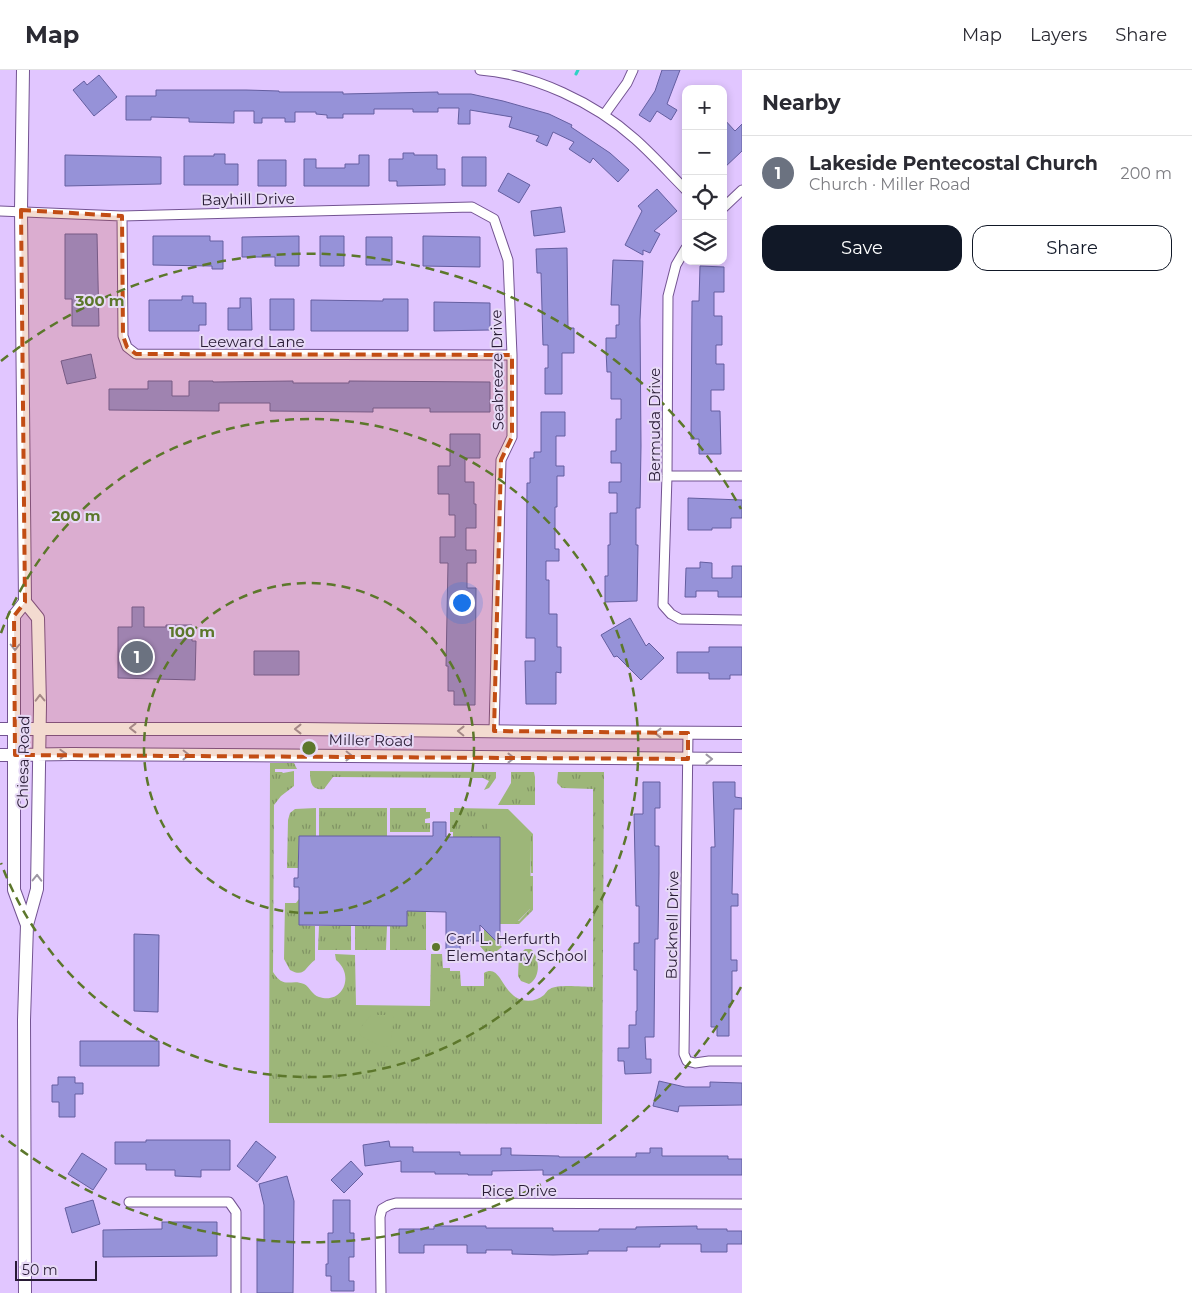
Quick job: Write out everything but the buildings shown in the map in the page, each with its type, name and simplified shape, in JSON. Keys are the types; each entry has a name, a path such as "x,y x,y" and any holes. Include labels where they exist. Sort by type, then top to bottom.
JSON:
{"main road":[{"name":"Chiesa Road","path":"24,70 21,210 25,602 38,618 39,729 37,889 27,925 24,1020 25,1293"},
{"name":"Chiesa Road","path":"25,602 14,616 14,890 27,925"},
{"name":"Miller Road","path":"0,729 294,728 742,733"},
{"name":"Miller Road","path":"0,755 742,759"}],"street":[{"path":"480,70 542,84 570,96 604,115 635,139 682,186"},
{"path":"604,115 633,70"},
{"path":"727,204 742,190"},
{"name":"Bayhill Drive","path":"0,211 21,210 122,216 472,208 494,219"},
{"name":"Leeward Lane","path":"122,216 123,336 127,347 136,354 512,355"},
{"name":"Seabreeze Drive","path":"494,219 508,260 512,355 512,437 501,460 494,731"},
{"name":"Bermuda Drive","path":"682,255 676,265 668,296 667,476 663,606 680,619 742,620"},
{"path":"667,476 742,476"},
{"name":"Bucknell Drive","path":"688,733 684,1054 687,1061 695,1063 742,1061"},
{"path":"129,1202 229,1202 236,1212 236,1293"},
{"name":"Rice Drive","path":"381,1293 380,1217 382,1209 396,1203 742,1204"}],"highlighted area":[{"path":"21,210 122,216 123,336 127,347 136,354 512,355 512,437 501,460 494,731 688,733 688,759 15,755 14,616 25,602"}],"green space":[{"path":"270,763 294,763 297,769 275,769 275,772 283,773 294,771 294,786 281,796 274,805 273,972 281,981 304,984 319,997 334,997 344,987 345,980 345,973 342,966 336,960 335,954 355,955 356,1005 430,1006 431,954 442,954 443,968 450,968 450,971 460,971 461,986 484,986 484,973 490,971 498,976 515,997 522,1000 537,999 554,987 593,987 593,789 562,788 557,783 558,772 604,772 602,1124 269,1123"},
{"path":"310,771 496,772 496,778 489,788 484,790 489,781 483,778 333,777 324,789 320,789 312,784"},
{"path":"511,772 534,772 535,805 498,805 511,783"},
{"path":"316,808 316,836 299,836 298,868 287,868 288,820 290,813 295,809"},
{"path":"319,808 387,808 387,836 319,836"},
{"path":"390,808 426,808 426,812 430,812 430,818 425,819 425,823 430,823 430,832 390,832"},
{"path":"454,808 508,809 533,834 533,873 531,873 530,835 497,816 493,820 488,820 488,837 453,837 453,832 450,832 450,812 454,812"},
{"path":"497,811 507,811 531,835 530,909 518,921 500,921 500,838 488,837 488,820 493,820 493,816 497,816"},
{"path":"530,876 533,876 533,910 519,924 488,924 485,921 519,921 530,909"},
{"path":"299,899 299,925 315,926 315,960 304,971 299,973 290,970 284,959 285,903 296,903"},
{"path":"407,911 426,911 426,950 390,950 390,926 406,926"},
{"path":"319,926 351,926 351,950 318,950"},
{"path":"355,926 387,926 386,950 355,950"},
{"path":"484,929 502,947 493,954 485,952 480,946 484,945"},
{"path":"525,949 531,949 534,953 538,967 536,977 529,984 521,981 518,976 519,955"},
{"path":"371,1015 392,1015 394,1017 390,1046 382,1047 361,1036 359,1033 361,1027"}],"waterway":[{"path":"576,74 578,70"}],"place":[{"name":"Lakeside Pentecostal Church","path":"137,657"},
{"name":"Carl L. Herfurth Elementary School","path":"436,947"}]}
